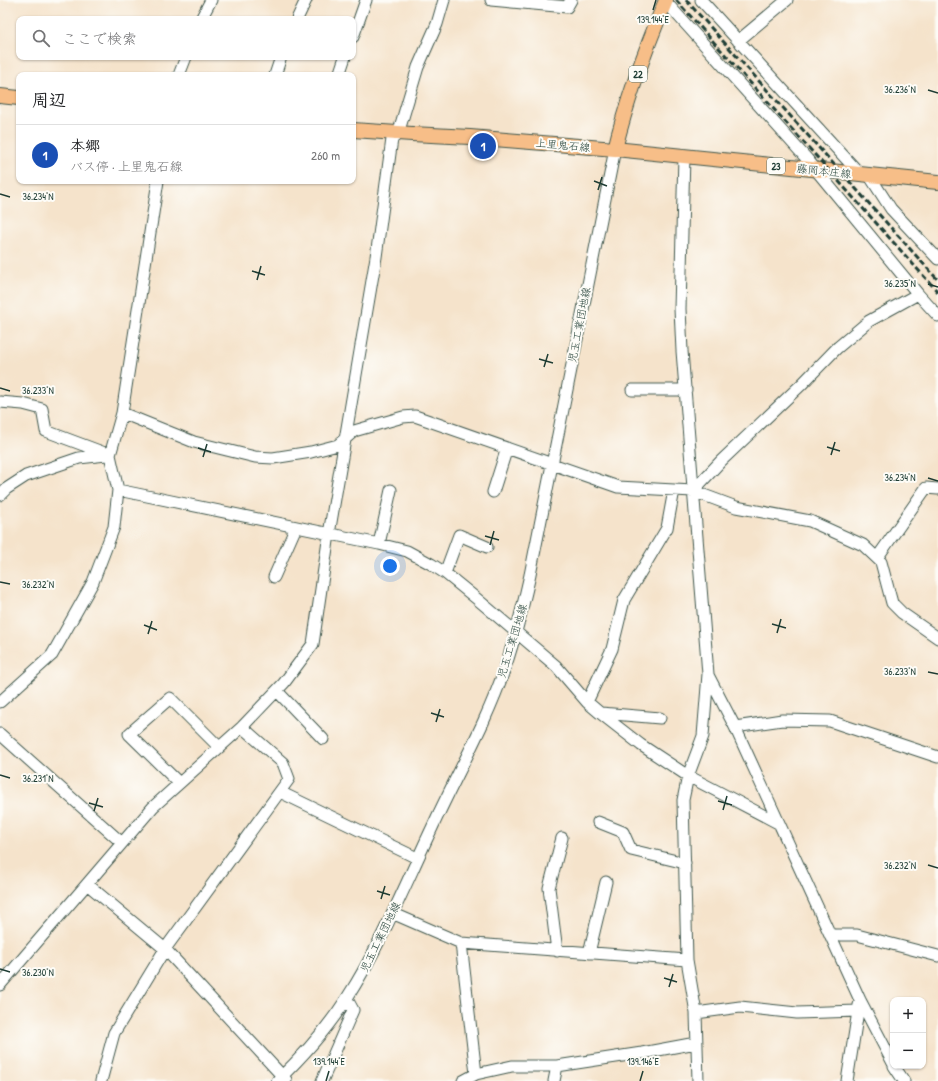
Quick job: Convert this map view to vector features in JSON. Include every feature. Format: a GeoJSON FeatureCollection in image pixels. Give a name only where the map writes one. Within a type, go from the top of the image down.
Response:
{"type":"FeatureCollection","features":[{"type":"Feature","properties":{"kind":"main road","name":"22"},"geometry":{"type":"LineString","coordinates":[[615,149],[619,130],[666,1]]}},
{"type":"Feature","properties":{"kind":"main road"},"geometry":{"type":"LineString","coordinates":[[0,96],[16,98]]}},
{"type":"Feature","properties":{"kind":"main road","name":"上里鬼石線"},"geometry":{"type":"LineString","coordinates":[[356,130],[398,134],[470,137],[615,149]]}},
{"type":"Feature","properties":{"kind":"main road","name":"藤岡本庄線"},"geometry":{"type":"LineString","coordinates":[[615,149],[938,182]]}},
{"type":"Feature","properties":{"kind":"street"},"geometry":{"type":"LineString","coordinates":[[203,16],[211,0]]}},
{"type":"Feature","properties":{"kind":"street"},"geometry":{"type":"LineString","coordinates":[[298,16],[306,0]]}},
{"type":"Feature","properties":{"kind":"street"},"geometry":{"type":"LineString","coordinates":[[356,28],[366,0]]}},
{"type":"Feature","properties":{"kind":"street"},"geometry":{"type":"LineString","coordinates":[[0,985],[153,806],[242,727],[284,683],[313,644],[329,534],[377,249],[392,139],[398,134],[418,67],[437,24],[444,0]]}},
{"type":"Feature","properties":{"kind":"street"},"geometry":{"type":"LineString","coordinates":[[490,0],[567,7],[571,0]]}},
{"type":"Feature","properties":{"kind":"street"},"geometry":{"type":"LineString","coordinates":[[701,0],[865,175],[891,209],[938,259]]}},
{"type":"Feature","properties":{"kind":"street"},"geometry":{"type":"LineString","coordinates":[[738,41],[788,0]]}},
{"type":"Feature","properties":{"kind":"street"},"geometry":{"type":"LineString","coordinates":[[666,1],[807,159],[918,294],[938,316]]}},
{"type":"Feature","properties":{"kind":"street"},"geometry":{"type":"LineString","coordinates":[[180,72],[185,60]]}},
{"type":"Feature","properties":{"kind":"street"},"geometry":{"type":"LineString","coordinates":[[276,72],[280,60]]}},
{"type":"Feature","properties":{"kind":"street"},"geometry":{"type":"LineString","coordinates":[[340,72],[345,60]]}},
{"type":"Feature","properties":{"kind":"street","name":"児玉工業団地線"},"geometry":{"type":"LineString","coordinates":[[282,1079],[313,1043],[347,999],[359,979],[392,913],[494,697],[505,669],[530,575],[551,463],[615,149]]}},
{"type":"Feature","properties":{"kind":"street"},"geometry":{"type":"LineString","coordinates":[[684,156],[680,309],[708,674],[703,736],[688,776],[683,800],[687,960],[696,1013],[698,1081]]}},
{"type":"Feature","properties":{"kind":"street"},"geometry":{"type":"LineString","coordinates":[[0,702],[52,655],[93,582],[114,527],[118,490],[110,455],[122,413],[158,184]]}},
{"type":"Feature","properties":{"kind":"street"},"geometry":{"type":"LineString","coordinates":[[693,491],[721,461],[802,384],[837,348],[869,321],[918,294]]}},
{"type":"Feature","properties":{"kind":"street"},"geometry":{"type":"LineString","coordinates":[[632,390],[686,390]]}},
{"type":"Feature","properties":{"kind":"street"},"geometry":{"type":"LineString","coordinates":[[0,402],[23,404],[42,409],[46,431],[110,455]]}},
{"type":"Feature","properties":{"kind":"street"},"geometry":{"type":"LineString","coordinates":[[122,413],[194,442],[255,457],[273,458],[311,452],[338,445],[354,431],[403,417],[415,416],[618,486],[693,491],[736,507],[810,521],[863,545],[881,562],[892,603],[902,613],[938,638]]}},
{"type":"Feature","properties":{"kind":"street"},"geometry":{"type":"LineString","coordinates":[[493,492],[508,448]]}},
{"type":"Feature","properties":{"kind":"street"},"geometry":{"type":"LineString","coordinates":[[0,495],[6,489],[26,476],[79,458],[110,455]]}},
{"type":"Feature","properties":{"kind":"street"},"geometry":{"type":"LineString","coordinates":[[877,558],[926,488],[938,489]]}},
{"type":"Feature","properties":{"kind":"street"},"geometry":{"type":"LineString","coordinates":[[118,490],[407,551],[445,574],[516,632],[556,666],[587,702],[641,745],[688,776],[778,823]]}},
{"type":"Feature","properties":{"kind":"street"},"geometry":{"type":"LineString","coordinates":[[379,544],[391,490]]}},
{"type":"Feature","properties":{"kind":"street"},"geometry":{"type":"LineString","coordinates":[[587,702],[612,648],[624,600],[667,528],[674,490]]}},
{"type":"Feature","properties":{"kind":"street"},"geometry":{"type":"LineString","coordinates":[[274,577],[296,527]]}},
{"type":"Feature","properties":{"kind":"street"},"geometry":{"type":"LineString","coordinates":[[445,574],[460,535],[487,547]]}},
{"type":"Feature","properties":{"kind":"street"},"geometry":{"type":"LineString","coordinates":[[708,674],[735,727],[830,935],[859,1006],[890,1058]]}},
{"type":"Feature","properties":{"kind":"street"},"geometry":{"type":"LineString","coordinates":[[277,691],[323,739]]}},
{"type":"Feature","properties":{"kind":"street"},"geometry":{"type":"LineString","coordinates":[[179,783],[129,734],[170,698],[219,747]]}},
{"type":"Feature","properties":{"kind":"street"},"geometry":{"type":"LineString","coordinates":[[600,713],[660,718]]}},
{"type":"Feature","properties":{"kind":"street"},"geometry":{"type":"LineString","coordinates":[[735,727],[782,720],[830,721],[938,757]]}},
{"type":"Feature","properties":{"kind":"street"},"geometry":{"type":"LineString","coordinates":[[101,1081],[114,1033],[165,949],[289,779],[283,763],[242,727]]}},
{"type":"Feature","properties":{"kind":"street"},"geometry":{"type":"LineString","coordinates":[[0,734],[122,842]]}},
{"type":"Feature","properties":{"kind":"street"},"geometry":{"type":"LineString","coordinates":[[280,792],[418,858]]}},
{"type":"Feature","properties":{"kind":"street"},"geometry":{"type":"LineString","coordinates":[[598,822],[623,832],[631,850],[685,863]]}},
{"type":"Feature","properties":{"kind":"street"},"geometry":{"type":"LineString","coordinates":[[557,950],[549,888],[562,838]]}},
{"type":"Feature","properties":{"kind":"street"},"geometry":{"type":"LineString","coordinates":[[589,953],[606,882]]}},
{"type":"Feature","properties":{"kind":"street"},"geometry":{"type":"LineString","coordinates":[[87,884],[165,949],[282,1079]]}},
{"type":"Feature","properties":{"kind":"street"},"geometry":{"type":"LineString","coordinates":[[392,913],[461,943],[687,960]]}},
{"type":"Feature","properties":{"kind":"street"},"geometry":{"type":"LineString","coordinates":[[830,935],[857,935],[938,956]]}},
{"type":"Feature","properties":{"kind":"street"},"geometry":{"type":"LineString","coordinates":[[461,943],[476,1074]]}},
{"type":"Feature","properties":{"kind":"street"},"geometry":{"type":"LineString","coordinates":[[322,1081],[353,1010],[347,999]]}},
{"type":"Feature","properties":{"kind":"street"},"geometry":{"type":"LineString","coordinates":[[696,1013],[740,1007],[797,1014],[859,1006]]}},
{"type":"Feature","properties":{"kind":"street"},"geometry":{"type":"LineString","coordinates":[[848,1081],[859,1006]]}},
{"type":"Feature","properties":{"kind":"street"},"geometry":{"type":"LineString","coordinates":[[463,1081],[476,1074],[512,1066],[556,1066],[696,1043]]}},
{"type":"Feature","properties":{"kind":"street"},"geometry":{"type":"LineString","coordinates":[[554,1081],[556,1066]]}},
{"type":"Feature","properties":{"kind":"street"},"geometry":{"type":"LineString","coordinates":[[896,1069],[904,1081]]}},
{"type":"Feature","properties":{"kind":"railway"},"geometry":{"type":"LineString","coordinates":[[676,0],[938,292]]}},
{"type":"Feature","properties":{"kind":"railway"},"geometry":{"type":"LineString","coordinates":[[686,0],[938,280]]}},
{"type":"Feature","properties":{"kind":"place","name":"本郷"},"geometry":{"type":"Point","coordinates":[483,146]}}]}
